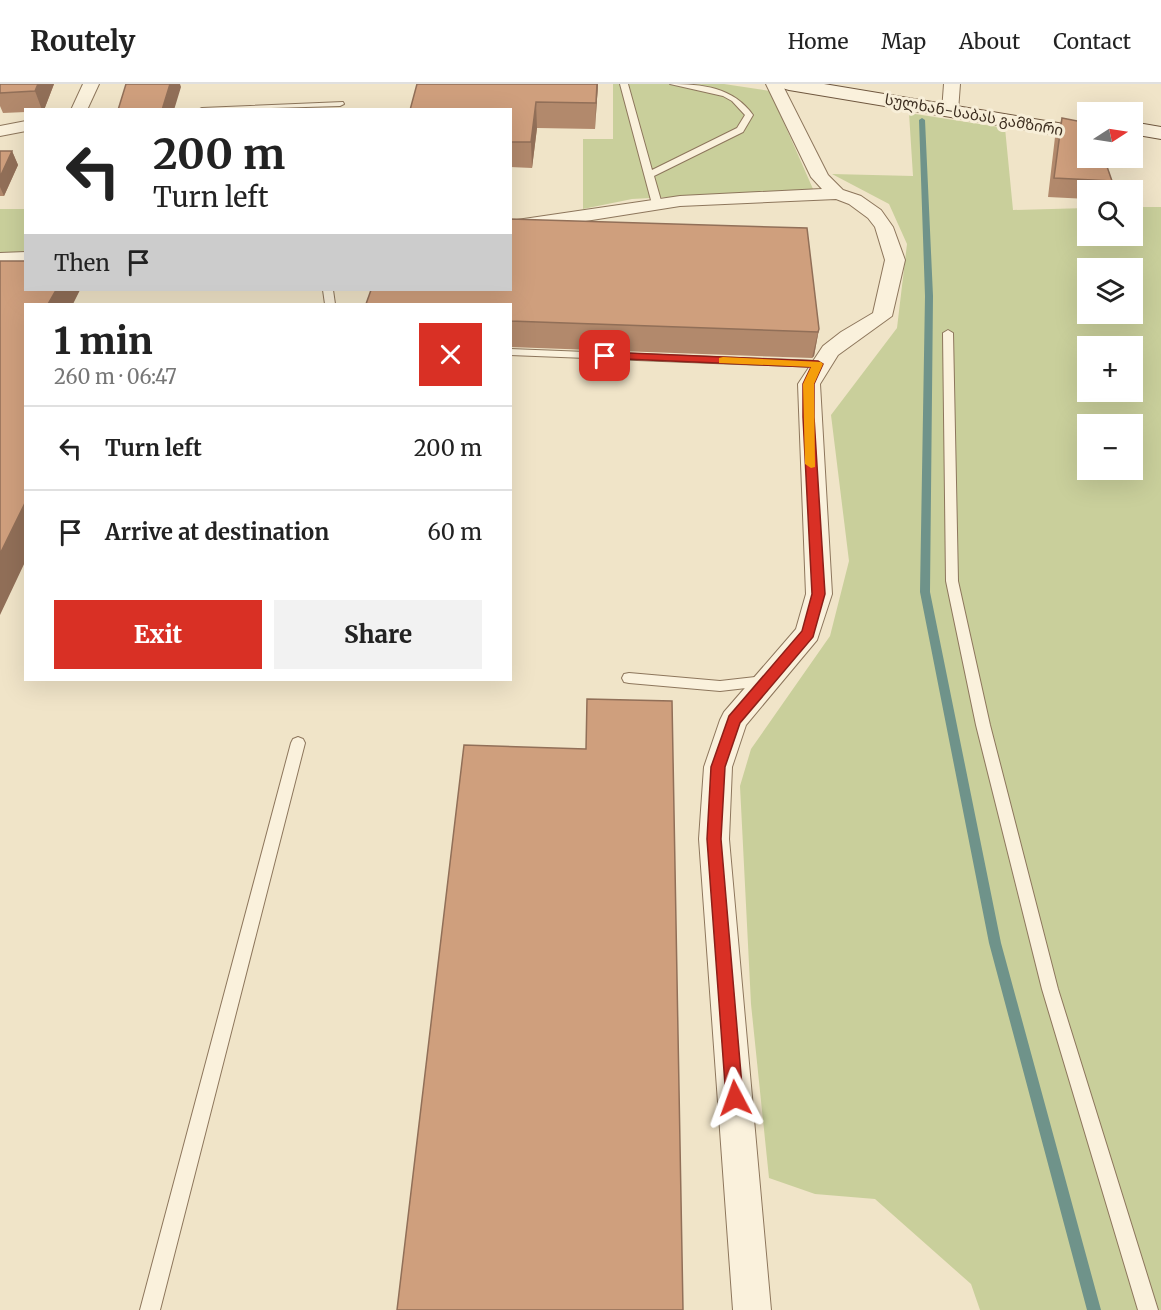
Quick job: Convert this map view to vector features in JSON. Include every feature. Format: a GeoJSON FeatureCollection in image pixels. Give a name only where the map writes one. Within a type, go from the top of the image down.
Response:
{"type":"FeatureCollection","features":[{"type":"Feature","properties":{"kind":"main road","name":"სულხან-საბას გამზირი"},"geometry":{"type":"LineString","coordinates":[[789,84],[951,97],[1077,118]]}},
{"type":"Feature","properties":{"kind":"main road","name":"სულხან-საბას გამზირი"},"geometry":{"type":"LineString","coordinates":[[870,84],[892,94]]}},
{"type":"Feature","properties":{"kind":"main road","name":"სულხან-საბას გამზირი"},"geometry":{"type":"LineString","coordinates":[[951,97],[1077,131]]}},
{"type":"Feature","properties":{"kind":"main road"},"geometry":{"type":"LineString","coordinates":[[1143,130],[1161,133]]}},
{"type":"Feature","properties":{"kind":"main road"},"geometry":{"type":"LineString","coordinates":[[1143,144],[1161,147]]}},
{"type":"Feature","properties":{"kind":"street"},"geometry":{"type":"LineString","coordinates":[[80,108],[91,84]]}},
{"type":"Feature","properties":{"kind":"street"},"geometry":{"type":"LineString","coordinates":[[774,84],[820,177],[837,194]]}},
{"type":"Feature","properties":{"kind":"street"},"geometry":{"type":"LineString","coordinates":[[0,131],[24,126]]}},
{"type":"Feature","properties":{"kind":"street"},"geometry":{"type":"LineString","coordinates":[[512,227],[657,204],[837,194],[855,200],[875,214],[884,227],[896,260],[882,316],[832,346],[818,364],[809,384],[808,417],[819,594],[808,633],[734,720],[718,767],[714,839],[752,1310]]}},
{"type":"Feature","properties":{"kind":"street"},"geometry":{"type":"LineString","coordinates":[[0,259],[24,258]]}},
{"type":"Feature","properties":{"kind":"lane"},"geometry":{"type":"LineString","coordinates":[[624,84],[657,204]]}},
{"type":"Feature","properties":{"kind":"lane"},"geometry":{"type":"LineString","coordinates":[[649,175],[740,130],[749,115],[742,104],[725,93],[674,84]]}},
{"type":"Feature","properties":{"kind":"lane"},"geometry":{"type":"LineString","coordinates":[[231,108],[340,104]]}},
{"type":"Feature","properties":{"kind":"lane"},"geometry":{"type":"LineString","coordinates":[[948,333],[952,581],[983,725],[1050,989],[1148,1310]]}},
{"type":"Feature","properties":{"kind":"lane"},"geometry":{"type":"LineString","coordinates":[[512,352],[818,364]]}},
{"type":"Feature","properties":{"kind":"lane"},"geometry":{"type":"LineString","coordinates":[[629,678],[720,686],[767,681]]}},
{"type":"Feature","properties":{"kind":"lane"},"geometry":{"type":"LineString","coordinates":[[150,1310],[298,743]]}},
{"type":"Feature","properties":{"kind":"green space"},"geometry":{"type":"Polygon","coordinates":[[[613,84],[724,84],[770,91],[813,189],[632,199],[583,209],[583,139],[613,139],[613,84]]]}},
{"type":"Feature","properties":{"kind":"green space"},"geometry":{"type":"Polygon","coordinates":[[[909,113],[1005,128],[1013,210],[1077,208],[1077,246],[1143,246],[1143,207],[1161,207],[1161,1310],[980,1310],[971,1284],[875,1199],[815,1194],[769,1178],[751,1004],[740,786],[751,749],[830,636],[849,561],[831,415],[897,328],[907,244],[889,204],[832,174],[913,176],[909,113]]]}},
{"type":"Feature","properties":{"kind":"green space"},"geometry":{"type":"Polygon","coordinates":[[[0,209],[24,209],[24,252],[0,254],[0,209]]]}},
{"type":"Feature","properties":{"kind":"building"},"geometry":{"type":"Polygon","coordinates":[[[0,84],[38,84],[35,91],[0,93],[0,84]]]}},
{"type":"Feature","properties":{"kind":"building"},"geometry":{"type":"Polygon","coordinates":[[[126,84],[170,84],[163,108],[119,108],[126,84]]]}},
{"type":"Feature","properties":{"kind":"building"},"geometry":{"type":"Polygon","coordinates":[[[417,84],[597,84],[596,103],[536,102],[531,142],[512,142],[512,108],[411,108],[417,84]]]}},
{"type":"Feature","properties":{"kind":"building"},"geometry":{"type":"Polygon","coordinates":[[[1062,118],[1077,121],[1077,168],[1107,168],[1112,180],[1054,178],[1062,118]]]}},
{"type":"Feature","properties":{"kind":"building"},"geometry":{"type":"Polygon","coordinates":[[[0,151],[12,151],[0,177],[0,151]]]}},
{"type":"Feature","properties":{"kind":"building"},"geometry":{"type":"Polygon","coordinates":[[[512,219],[807,228],[819,329],[818,332],[512,321],[512,303],[366,303],[371,291],[512,291],[512,219]]]}},
{"type":"Feature","properties":{"kind":"building"},"geometry":{"type":"Polygon","coordinates":[[[0,261],[24,261],[24,291],[55,291],[49,303],[24,303],[24,505],[0,554],[0,261]]]}},
{"type":"Feature","properties":{"kind":"building"},"geometry":{"type":"Polygon","coordinates":[[[587,699],[672,701],[683,1310],[397,1310],[464,745],[586,749],[587,699]]]}},
{"type":"Feature","properties":{"kind":"waterway"},"geometry":{"type":"LineString","coordinates":[[922,120],[929,296],[925,592],[995,943],[1094,1310]]}},
{"type":"Feature","properties":{"kind":"slow traffic"},"geometry":{"type":"LineString","coordinates":[[723,360],[818,364],[809,384],[808,417],[811,464]]}},
{"type":"Feature","properties":{"kind":"route"},"geometry":{"type":"LineString","coordinates":[[605,356],[818,364],[809,384],[808,417],[819,594],[808,633],[734,720],[718,767],[714,839],[735,1098]]}}]}
